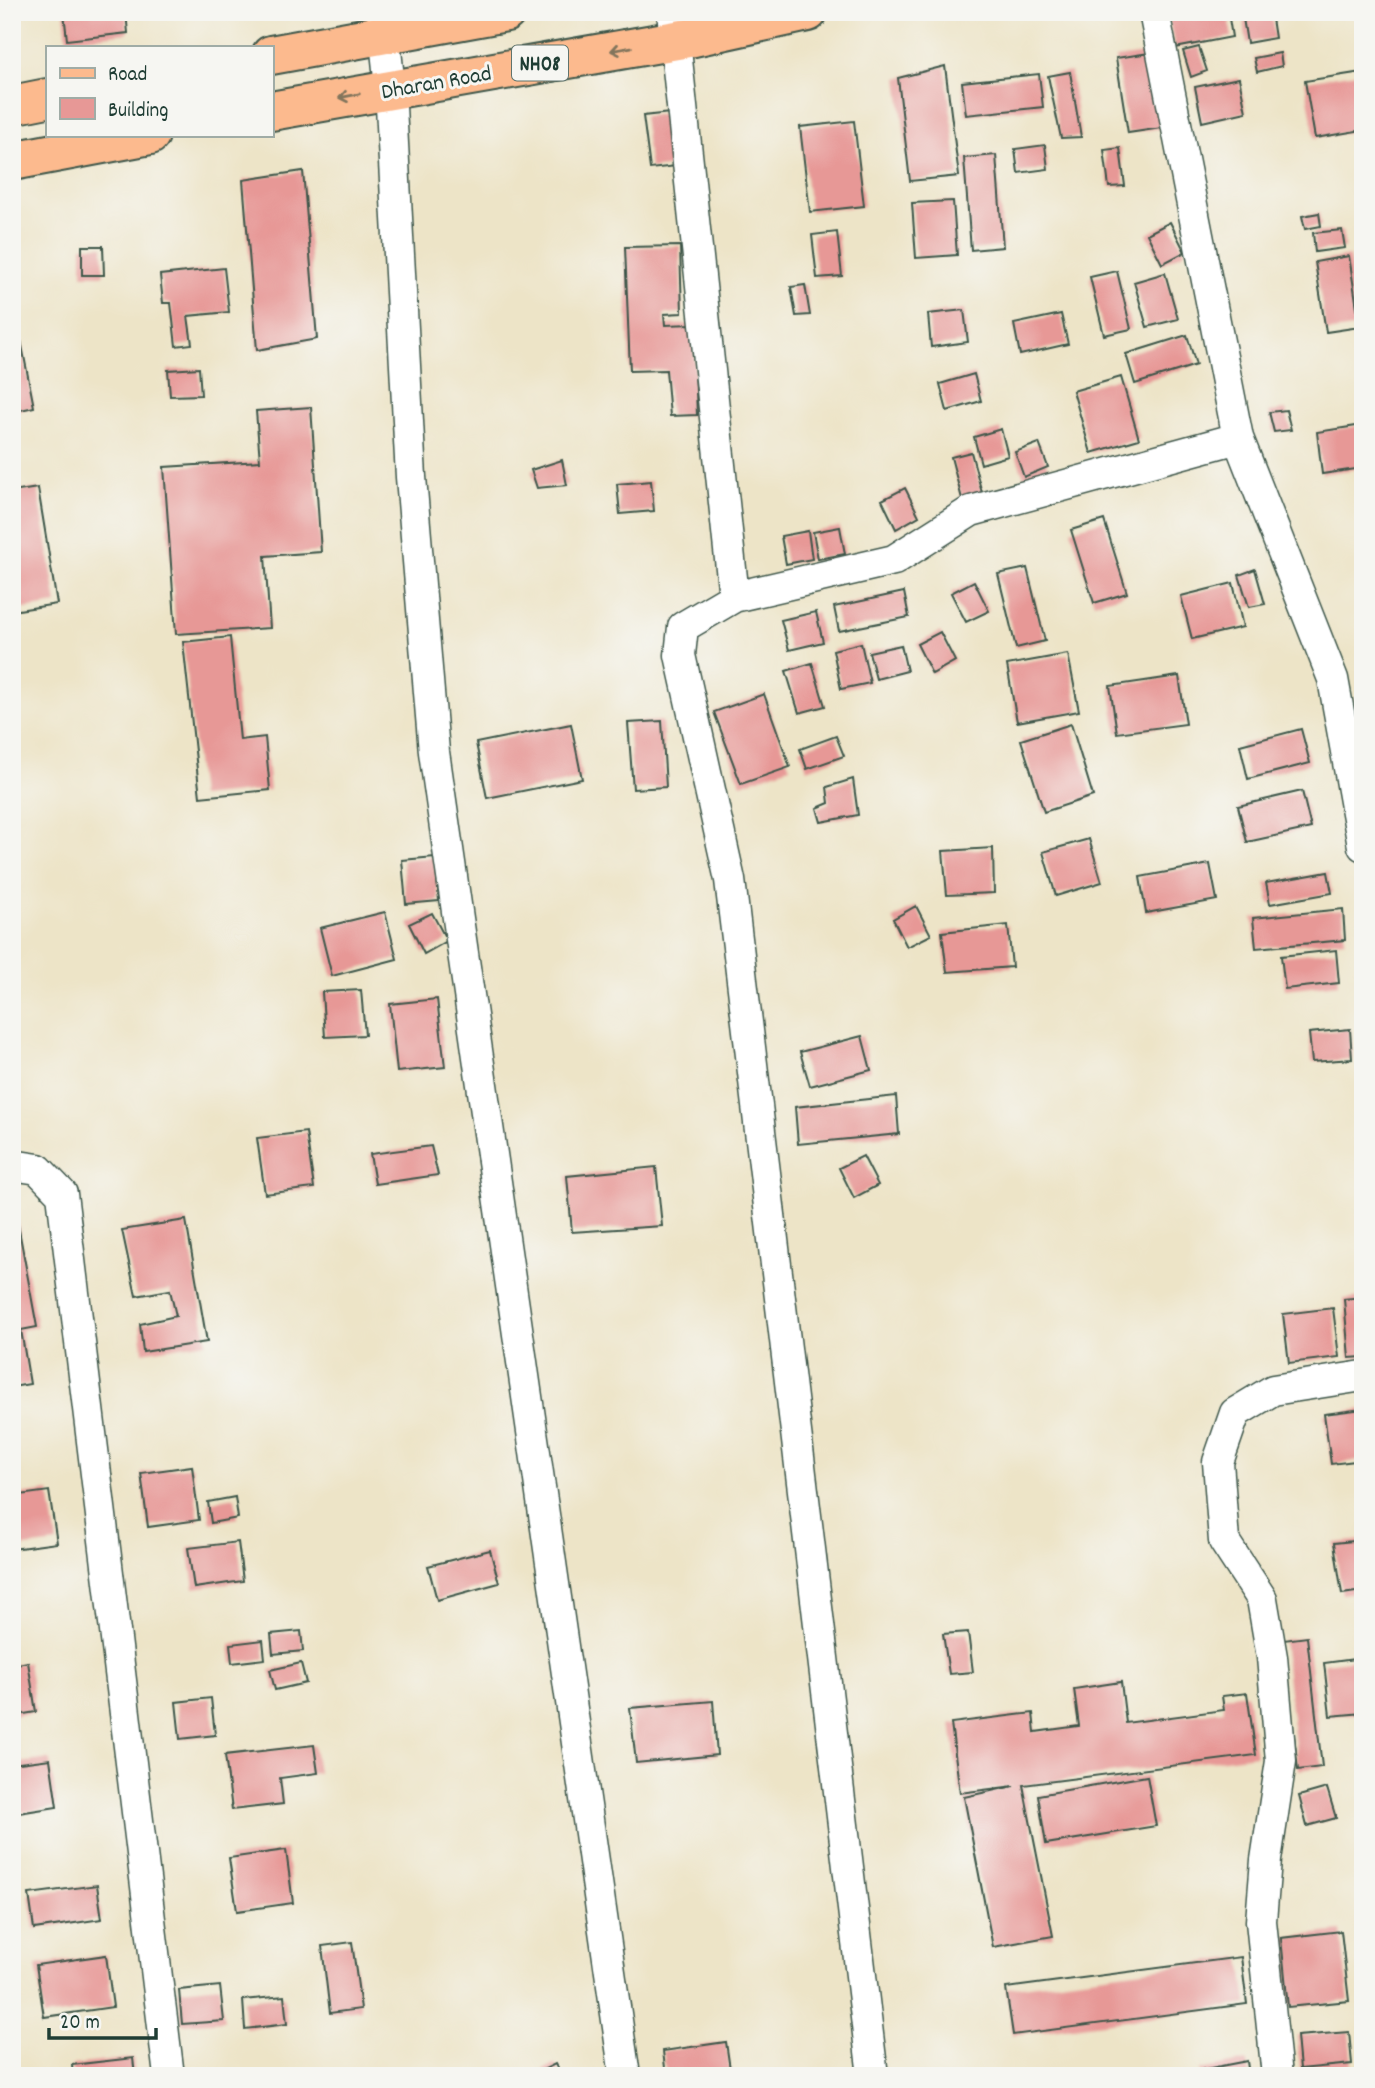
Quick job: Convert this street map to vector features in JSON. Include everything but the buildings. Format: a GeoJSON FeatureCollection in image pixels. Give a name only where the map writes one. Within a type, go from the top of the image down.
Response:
{"type":"FeatureCollection","features":[{"type":"Feature","properties":{"kind":"main road","name":"NH08"},"geometry":{"type":"LineString","coordinates":[[273,54],[383,23],[506,12]]}},
{"type":"Feature","properties":{"kind":"main road","name":"Dharan Road"},"geometry":{"type":"LineString","coordinates":[[273,111],[674,26],[808,12]]}},
{"type":"Feature","properties":{"kind":"main road"},"geometry":{"type":"LineString","coordinates":[[12,105],[46,98]]}},
{"type":"Feature","properties":{"kind":"main road"},"geometry":{"type":"LineString","coordinates":[[12,161],[145,136]]}},
{"type":"Feature","properties":{"kind":"street"},"geometry":{"type":"LineString","coordinates":[[1154,12],[1238,438],[1334,679],[1363,846]]}},
{"type":"Feature","properties":{"kind":"street"},"geometry":{"type":"LineString","coordinates":[[383,23],[390,88],[411,477],[434,752],[625,2076]]}},
{"type":"Feature","properties":{"kind":"street"},"geometry":{"type":"LineString","coordinates":[[674,26],[734,597]]}},
{"type":"Feature","properties":{"kind":"street"},"geometry":{"type":"LineString","coordinates":[[873,2076],[730,880],[680,655],[683,627],[734,597],[894,560],[971,510],[1238,438]]}},
{"type":"Feature","properties":{"kind":"street"},"geometry":{"type":"LineString","coordinates":[[12,1165],[38,1169],[62,1194],[169,2076]]}},
{"type":"Feature","properties":{"kind":"street"},"geometry":{"type":"LineString","coordinates":[[1277,2076],[1261,1922],[1266,1860],[1281,1761],[1272,1657],[1262,1599],[1224,1541],[1217,1462],[1235,1413],[1273,1390],[1363,1376]]}}]}
